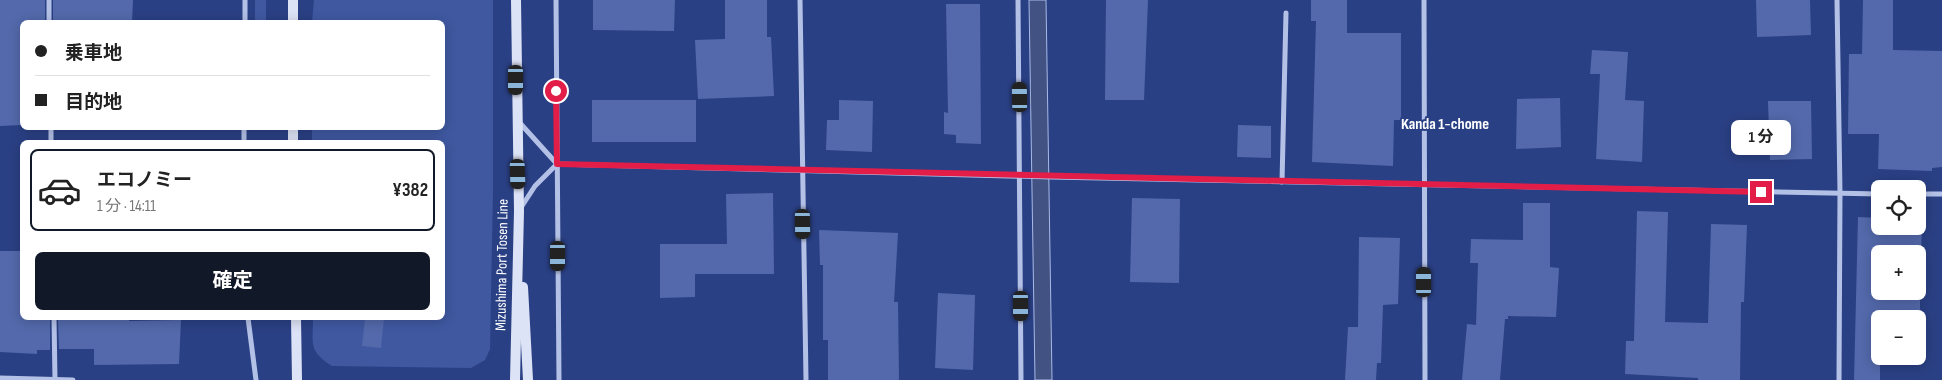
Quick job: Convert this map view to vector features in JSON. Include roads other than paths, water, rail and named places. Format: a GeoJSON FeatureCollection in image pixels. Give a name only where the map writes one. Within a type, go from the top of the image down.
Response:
{"type":"FeatureCollection","features":[{"type":"Feature","properties":{"kind":"main road"},"geometry":{"type":"LineString","coordinates":[[293,0],[293,20]]}},
{"type":"Feature","properties":{"kind":"main road","name":"Mizushima Port Tosen Line"},"geometry":{"type":"LineString","coordinates":[[515,380],[519,211],[516,0]]}},
{"type":"Feature","properties":{"kind":"main road"},"geometry":{"type":"LineString","coordinates":[[519,211],[528,380]]}},
{"type":"Feature","properties":{"kind":"main road"},"geometry":{"type":"LineString","coordinates":[[296,320],[297,380]]}},
{"type":"Feature","properties":{"kind":"street"},"geometry":{"type":"LineString","coordinates":[[49,0],[49,20]]}},
{"type":"Feature","properties":{"kind":"street"},"geometry":{"type":"LineString","coordinates":[[245,0],[245,20]]}},
{"type":"Feature","properties":{"kind":"street"},"geometry":{"type":"LineString","coordinates":[[556,0],[559,380]]}},
{"type":"Feature","properties":{"kind":"street"},"geometry":{"type":"LineString","coordinates":[[800,0],[806,380]]}},
{"type":"Feature","properties":{"kind":"street"},"geometry":{"type":"LineString","coordinates":[[1018,0],[1022,380]]}},
{"type":"Feature","properties":{"kind":"street"},"geometry":{"type":"LineString","coordinates":[[1424,0],[1425,380]]}},
{"type":"Feature","properties":{"kind":"street"},"geometry":{"type":"LineString","coordinates":[[1837,0],[1840,193],[1839,380]]}},
{"type":"Feature","properties":{"kind":"street"},"geometry":{"type":"LineString","coordinates":[[1282,182],[1286,13]]}},
{"type":"Feature","properties":{"kind":"street"},"geometry":{"type":"LineString","coordinates":[[517,119],[557,164]]}},
{"type":"Feature","properties":{"kind":"street"},"geometry":{"type":"LineString","coordinates":[[519,211],[535,186],[557,164],[1051,177],[1871,194]]}},
{"type":"Feature","properties":{"kind":"street"},"geometry":{"type":"LineString","coordinates":[[1926,194],[1942,194]]}},
{"type":"Feature","properties":{"kind":"street"},"geometry":{"type":"LineString","coordinates":[[54,320],[54,380]]}},
{"type":"Feature","properties":{"kind":"street"},"geometry":{"type":"LineString","coordinates":[[248,320],[256,380]]}},
{"type":"Feature","properties":{"kind":"street"},"geometry":{"type":"LineString","coordinates":[[0,378],[73,380]]}},
{"type":"Feature","properties":{"kind":"district","name":"Kanda 1-chome"},"geometry":{"type":"Point","coordinates":[1445,124]}}]}
